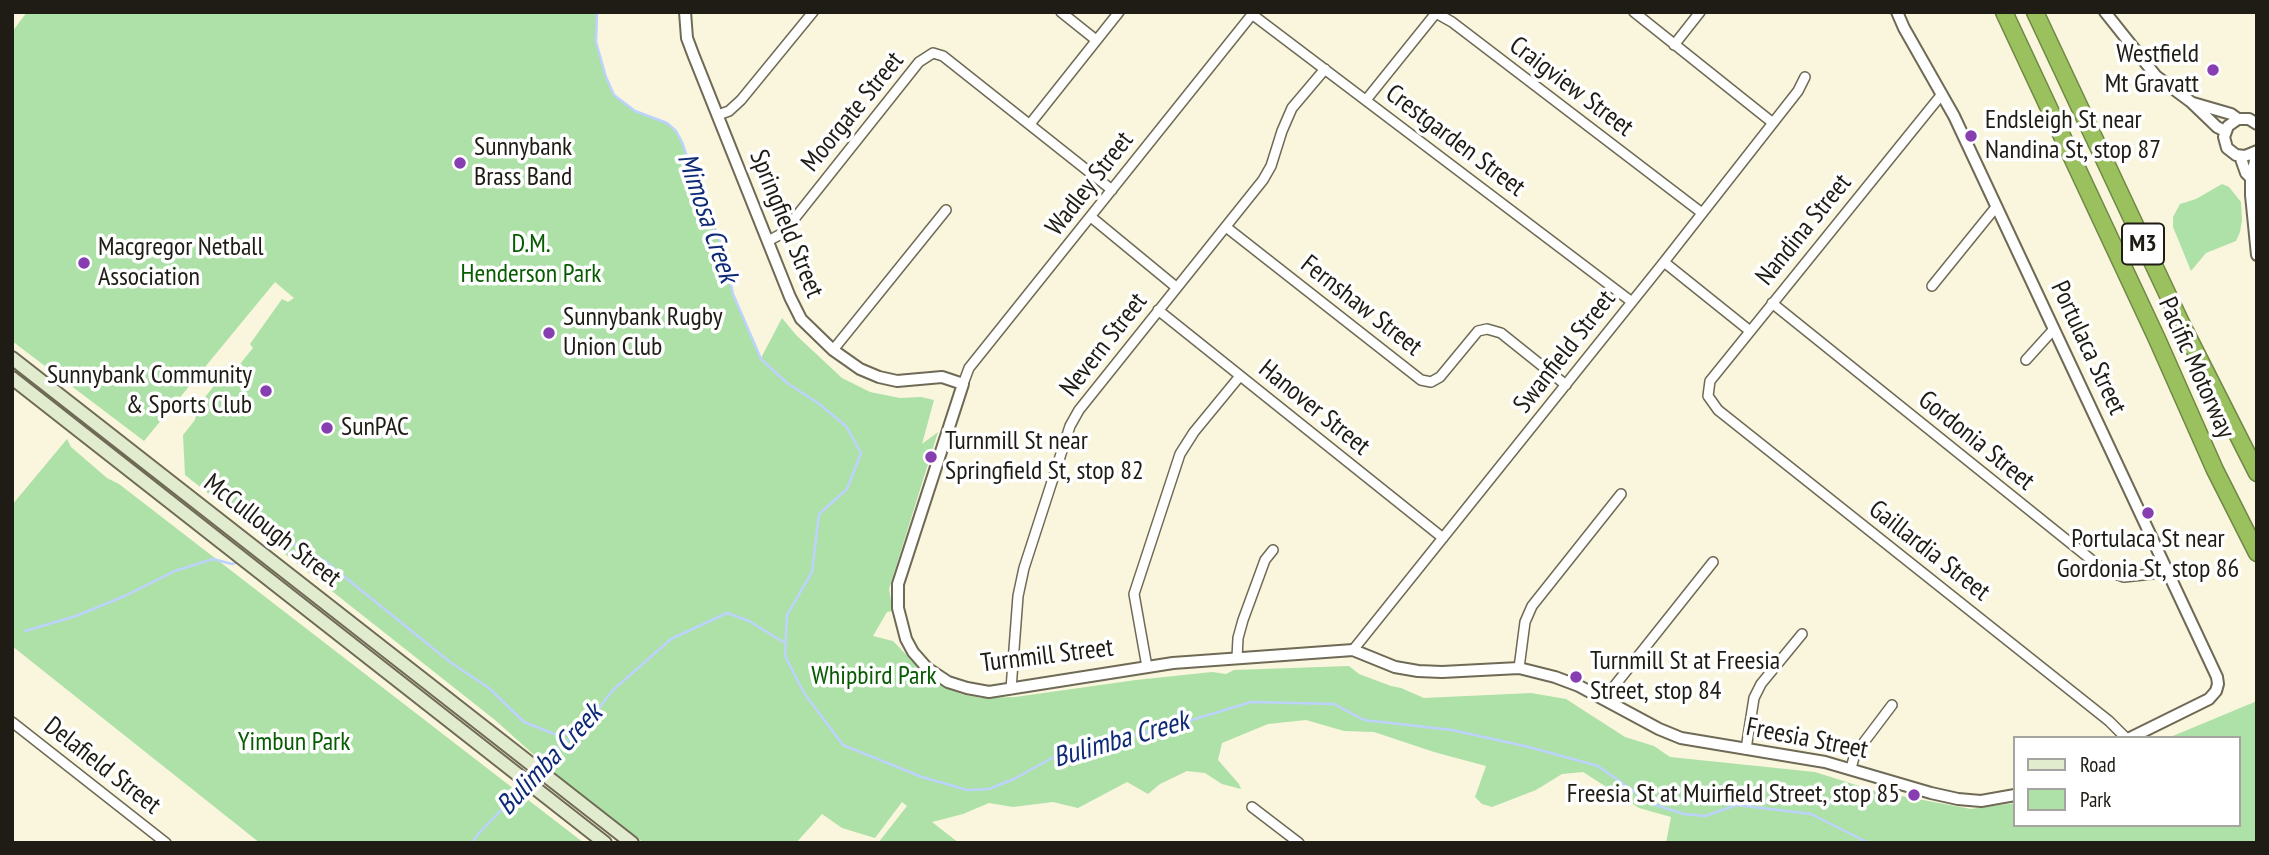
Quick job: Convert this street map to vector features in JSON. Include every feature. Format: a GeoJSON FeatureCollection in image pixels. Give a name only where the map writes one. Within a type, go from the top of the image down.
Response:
{"type":"FeatureCollection","features":[{"type":"Feature","properties":{"kind":"highway","name":"Pacific Motorway"},"geometry":{"type":"LineString","coordinates":[[2004,12],[2215,470],[2257,553]]}},
{"type":"Feature","properties":{"kind":"highway","name":"Pacific Motorway"},"geometry":{"type":"LineString","coordinates":[[2035,12],[2181,323],[2257,473]]}},
{"type":"Feature","properties":{"kind":"main road","name":"McCullough Street"},"geometry":{"type":"LineString","coordinates":[[12,358],[632,843]]}},
{"type":"Feature","properties":{"kind":"main road","name":"McCullough Street"},"geometry":{"type":"LineString","coordinates":[[12,378],[605,843]]}},
{"type":"Feature","properties":{"kind":"street","name":"Springfield Street"},"geometry":{"type":"LineString","coordinates":[[685,12],[687,38],[801,319],[833,350],[860,369],[879,377],[897,381],[942,377],[963,384]]}},
{"type":"Feature","properties":{"kind":"street"},"geometry":{"type":"LineString","coordinates":[[718,115],[729,111],[741,100],[813,12]]}},
{"type":"Feature","properties":{"kind":"street"},"geometry":{"type":"LineString","coordinates":[[1061,12],[1096,40]]}},
{"type":"Feature","properties":{"kind":"street"},"geometry":{"type":"LineString","coordinates":[[1030,124],[1119,12]]}},
{"type":"Feature","properties":{"kind":"street"},"geometry":{"type":"LineString","coordinates":[[1634,12],[1773,123]]}},
{"type":"Feature","properties":{"kind":"street"},"geometry":{"type":"LineString","coordinates":[[1674,45],[1700,12]]}},
{"type":"Feature","properties":{"kind":"street","name":"Portulaca Street"},"geometry":{"type":"LineString","coordinates":[[1897,12],[1903,28],[1954,116],[2217,677],[2216,691],[2208,698],[2132,736]]}},
{"type":"Feature","properties":{"kind":"street"},"geometry":{"type":"LineString","coordinates":[[2105,12],[2156,76],[2225,131]]}},
{"type":"Feature","properties":{"kind":"street","name":"Crestgarden Street"},"geometry":{"type":"LineString","coordinates":[[1253,13],[1632,302]]}},
{"type":"Feature","properties":{"kind":"street","name":"Wadley Street"},"geometry":{"type":"LineString","coordinates":[[963,384],[969,368],[1253,13]]}},
{"type":"Feature","properties":{"kind":"street","name":"Craigview Street"},"geometry":{"type":"LineString","coordinates":[[1366,100],[1436,13],[1452,22],[1702,213]]}},
{"type":"Feature","properties":{"kind":"street","name":"Moorgate Street"},"geometry":{"type":"LineString","coordinates":[[768,241],[783,233],[926,56],[933,53],[943,56],[1112,190]]}},
{"type":"Feature","properties":{"kind":"street","name":"Nevern Street"},"geometry":{"type":"LineString","coordinates":[[1011,689],[1018,596],[1024,568],[1070,426],[1079,410],[1263,180],[1271,166],[1292,108],[1325,69]]}},
{"type":"Feature","properties":{"kind":"street","name":"Swanfield Street"},"geometry":{"type":"LineString","coordinates":[[1353,650],[1632,302],[1798,91],[1805,77]]}},
{"type":"Feature","properties":{"kind":"street","name":"Nandina Street"},"geometry":{"type":"LineString","coordinates":[[1708,396],[1710,381],[1942,94]]}},
{"type":"Feature","properties":{"kind":"street"},"geometry":{"type":"LineString","coordinates":[[2191,102],[2231,114],[2238,119]]}},
{"type":"Feature","properties":{"kind":"street"},"geometry":{"type":"LineString","coordinates":[[2250,178],[2240,156],[2227,148],[2224,137],[2228,126],[2238,119],[2249,119],[2257,124]]}},
{"type":"Feature","properties":{"kind":"street"},"geometry":{"type":"LineString","coordinates":[[2240,156],[2255,152],[2250,178],[2257,255]]}},
{"type":"Feature","properties":{"kind":"street"},"geometry":{"type":"LineString","coordinates":[[1932,286],[1996,207]]}},
{"type":"Feature","properties":{"kind":"street"},"geometry":{"type":"LineString","coordinates":[[833,350],[946,211]]}},
{"type":"Feature","properties":{"kind":"street"},"geometry":{"type":"LineString","coordinates":[[1091,217],[1176,287]]}},
{"type":"Feature","properties":{"kind":"street","name":"Fernshaw Street"},"geometry":{"type":"LineString","coordinates":[[1226,227],[1421,380],[1431,382],[1440,377],[1478,331],[1487,329],[1501,332],[1566,385]]}},
{"type":"Feature","properties":{"kind":"street"},"geometry":{"type":"LineString","coordinates":[[1664,261],[1750,331]]}},
{"type":"Feature","properties":{"kind":"street","name":"Gordonia Street"},"geometry":{"type":"LineString","coordinates":[[1772,303],[2104,570],[2124,578],[2152,574],[2165,567]]}},
{"type":"Feature","properties":{"kind":"street","name":"Hanover Street"},"geometry":{"type":"LineString","coordinates":[[1158,310],[1443,538]]}},
{"type":"Feature","properties":{"kind":"street"},"geometry":{"type":"LineString","coordinates":[[2026,360],[2054,329]]}},
{"type":"Feature","properties":{"kind":"street"},"geometry":{"type":"LineString","coordinates":[[1147,667],[1134,594],[1180,454],[1194,432],[1240,376]]}},
{"type":"Feature","properties":{"kind":"street","name":"Turnmill Street"},"geometry":{"type":"LineString","coordinates":[[963,384],[898,584],[898,608],[906,639],[927,668],[948,682],[989,691],[1147,667],[1353,650]]}},
{"type":"Feature","properties":{"kind":"street","name":"Gaillardia Street"},"geometry":{"type":"LineString","coordinates":[[1708,396],[1718,410],[2126,736]]}},
{"type":"Feature","properties":{"kind":"street"},"geometry":{"type":"LineString","coordinates":[[1519,668],[1525,622],[1532,606],[1621,494]]}},
{"type":"Feature","properties":{"kind":"street"},"geometry":{"type":"LineString","coordinates":[[1237,658],[1238,638],[1243,620],[1265,560],[1273,550]]}},
{"type":"Feature","properties":{"kind":"street"},"geometry":{"type":"LineString","coordinates":[[1604,699],[1713,562]]}},
{"type":"Feature","properties":{"kind":"street"},"geometry":{"type":"LineString","coordinates":[[1746,750],[1754,698],[1761,684],[1802,635]]}},
{"type":"Feature","properties":{"kind":"street","name":"Freesia Street"},"geometry":{"type":"LineString","coordinates":[[1353,650],[1395,667],[1418,671],[1519,668],[1579,686],[1681,738],[1792,755],[1851,768],[1958,799],[1981,801],[2014,794]]}},
{"type":"Feature","properties":{"kind":"street"},"geometry":{"type":"LineString","coordinates":[[1851,768],[1855,754],[1892,705]]}},
{"type":"Feature","properties":{"kind":"street","name":"Delafield Street"},"geometry":{"type":"LineString","coordinates":[[12,722],[166,843]]}},
{"type":"Feature","properties":{"kind":"street"},"geometry":{"type":"LineString","coordinates":[[1252,807],[1299,843]]}},
{"type":"Feature","properties":{"kind":"green space"},"geometry":{"type":"Polygon","coordinates":[[[27,12],[597,12],[596,42],[614,95],[635,111],[667,123],[676,131],[682,142],[722,246],[733,294],[761,358],[782,318],[796,335],[842,378],[870,392],[900,398],[921,397],[934,400],[922,444],[938,432],[889,589],[893,611],[887,612],[873,636],[893,641],[927,676],[961,694],[981,698],[1015,697],[1212,672],[1226,674],[1234,670],[1349,666],[1359,674],[1424,698],[1531,693],[1566,699],[1625,737],[1654,746],[1670,757],[1815,772],[1875,791],[1971,809],[2014,803],[2014,827],[2241,827],[2241,736],[2173,736],[2257,701],[2257,843],[1666,843],[1671,817],[1639,808],[1583,772],[1562,774],[1536,790],[1492,807],[1482,804],[1475,797],[1486,766],[1374,732],[1344,731],[1306,720],[1268,724],[1222,743],[1218,760],[1241,789],[1222,784],[1205,773],[1187,771],[1160,784],[1148,794],[1127,782],[1078,808],[1053,802],[1013,807],[989,803],[963,814],[932,822],[959,843],[878,843],[907,806],[902,802],[875,838],[842,828],[822,814],[796,843],[644,843],[552,771],[495,720],[185,475],[183,435],[195,420],[197,407],[226,371],[231,375],[253,348],[250,344],[282,299],[288,302],[294,298],[275,282],[144,441],[12,341],[12,32],[27,12]]]}},
{"type":"Feature","properties":{"kind":"green space"},"geometry":{"type":"Polygon","coordinates":[[[2222,184],[2229,187],[2241,202],[2240,232],[2236,241],[2206,253],[2191,271],[2173,227],[2173,217],[2180,204],[2196,199],[2222,184]]]}},
{"type":"Feature","properties":{"kind":"green space","name":"Yimbun Park"},"geometry":{"type":"Polygon","coordinates":[[[67,439],[71,447],[107,478],[119,484],[584,843],[260,843],[12,646],[12,505],[67,439]]]}},
{"type":"Feature","properties":{"kind":"waterway","name":"Bulimba Creek"},"geometry":{"type":"LineString","coordinates":[[597,12],[596,42],[614,95],[635,111],[667,123],[676,131],[682,142],[722,246],[733,294],[761,359],[787,383],[846,426],[861,453],[847,489],[819,514],[812,572],[787,615],[785,656],[804,693],[843,745],[922,777],[967,790],[989,789],[1014,779],[1070,748],[1159,730],[1251,702],[1334,704],[1364,720],[1452,730],[1598,766],[1652,804],[1684,814],[1705,816],[1737,805],[1811,814],[1869,843]]}},
{"type":"Feature","properties":{"kind":"waterway"},"geometry":{"type":"LineString","coordinates":[[261,548],[277,539],[296,545],[325,561],[450,662],[489,688],[524,722],[557,735],[573,734]]}},
{"type":"Feature","properties":{"kind":"waterway"},"geometry":{"type":"LineString","coordinates":[[25,631],[76,616],[175,571],[213,559],[232,564],[237,562]]}},
{"type":"Feature","properties":{"kind":"waterway","name":"Bulimba Creek"},"geometry":{"type":"LineString","coordinates":[[540,768],[595,713],[613,690],[671,639],[727,613],[749,621],[785,643]]}},
{"type":"Feature","properties":{"kind":"waterway","name":"Bulimba Creek"},"geometry":{"type":"LineString","coordinates":[[472,843],[524,786]]}},
{"type":"Feature","properties":{"kind":"place","name":"Westfield Mt Gravatt"},"geometry":{"type":"Point","coordinates":[2213,70]}},
{"type":"Feature","properties":{"kind":"place","name":"Endsleigh St near Nandina St, stop 87"},"geometry":{"type":"Point","coordinates":[1971,136]}},
{"type":"Feature","properties":{"kind":"place","name":"Sunnybank Brass Band"},"geometry":{"type":"Point","coordinates":[460,163]}},
{"type":"Feature","properties":{"kind":"place","name":"Macgregor Netball Association"},"geometry":{"type":"Point","coordinates":[84,263]}},
{"type":"Feature","properties":{"kind":"place","name":"Sunnybank Rugby Union Club"},"geometry":{"type":"Point","coordinates":[549,333]}},
{"type":"Feature","properties":{"kind":"place","name":"Sunnybank Community & Sports Club"},"geometry":{"type":"Point","coordinates":[266,391]}},
{"type":"Feature","properties":{"kind":"place","name":"SunPAC"},"geometry":{"type":"Point","coordinates":[327,428]}},
{"type":"Feature","properties":{"kind":"place","name":"Turnmill St near Springfield St, stop 82"},"geometry":{"type":"Point","coordinates":[931,457]}},
{"type":"Feature","properties":{"kind":"place","name":"Portulaca St near Gordonia St, stop 86"},"geometry":{"type":"Point","coordinates":[2148,513]}},
{"type":"Feature","properties":{"kind":"place","name":"Turnmill St at Freesia Street, stop 84"},"geometry":{"type":"Point","coordinates":[1576,677]}},
{"type":"Feature","properties":{"kind":"place","name":"Freesia St at Muirfield Street, stop 85"},"geometry":{"type":"Point","coordinates":[1914,795]}},
{"type":"Feature","properties":{"kind":"water label","name":"Mimosa Creek"},"geometry":{"type":"Point","coordinates":[707,218]}},
{"type":"Feature","properties":{"kind":"park label","name":"D.M. Henderson Park"},"geometry":{"type":"Point","coordinates":[531,260]}},
{"type":"Feature","properties":{"kind":"park label","name":"Whipbird Park"},"geometry":{"type":"Point","coordinates":[874,677]}}]}
